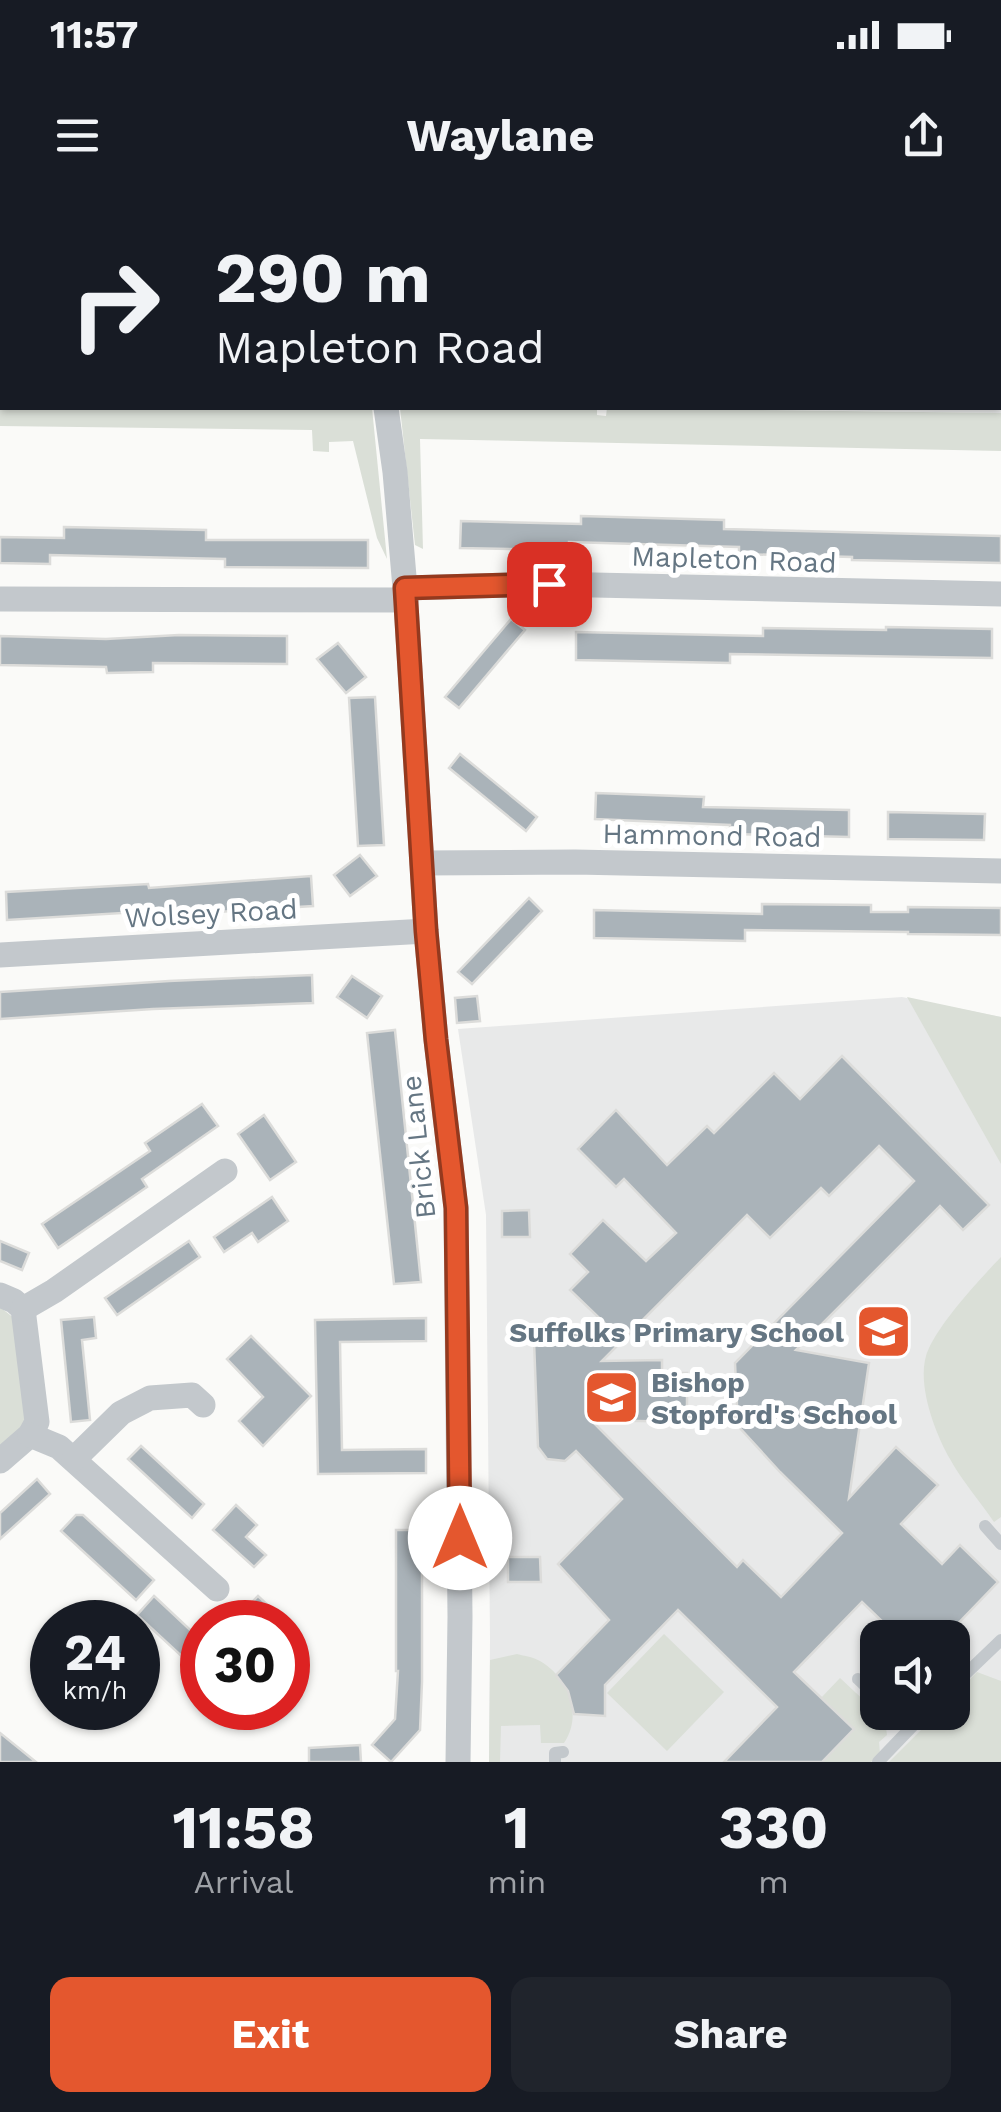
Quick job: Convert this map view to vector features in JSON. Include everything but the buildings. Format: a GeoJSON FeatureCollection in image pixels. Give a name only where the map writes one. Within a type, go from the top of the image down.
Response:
{"type":"FeatureCollection","features":[{"type":"Feature","properties":{"kind":"street","name":"Brick Lane"},"geometry":{"type":"LineString","coordinates":[[386,410],[396,472],[406,594],[426,931],[456,1208],[460,1597],[456,1759]]}},
{"type":"Feature","properties":{"kind":"street","name":"Mapleton Road"},"geometry":{"type":"LineString","coordinates":[[0,598],[406,594],[549,584],[1001,594]]}},
{"type":"Feature","properties":{"kind":"street","name":"Hammond Road"},"geometry":{"type":"LineString","coordinates":[[422,863],[576,862],[1001,871]]}},
{"type":"Feature","properties":{"kind":"street","name":"Wolsey Road"},"geometry":{"type":"LineString","coordinates":[[0,955],[426,931]]}},
{"type":"Feature","properties":{"kind":"street"},"geometry":{"type":"LineString","coordinates":[[23,1309],[225,1171]]}},
{"type":"Feature","properties":{"kind":"street"},"geometry":{"type":"LineString","coordinates":[[0,1296],[23,1309],[38,1422],[30,1435],[0,1460]]}},
{"type":"Feature","properties":{"kind":"street"},"geometry":{"type":"LineString","coordinates":[[74,1458],[122,1413],[150,1398],[192,1395],[203,1405]]}},
{"type":"Feature","properties":{"kind":"street"},"geometry":{"type":"LineString","coordinates":[[30,1435],[59,1446],[74,1458],[217,1589]]}},
{"type":"Feature","properties":{"kind":"lane"},"geometry":{"type":"LineString","coordinates":[[985,1526],[1001,1544]]}},
{"type":"Feature","properties":{"kind":"lane"},"geometry":{"type":"LineString","coordinates":[[970,1670],[1001,1640]]}},
{"type":"Feature","properties":{"kind":"lane"},"geometry":{"type":"LineString","coordinates":[[878,1762],[908,1730]]}},
{"type":"Feature","properties":{"kind":"shaded area"},"geometry":{"type":"Polygon","coordinates":[[[0,410],[372,410],[387,559],[377,538],[353,441],[329,442],[329,452],[313,451],[312,430],[0,426],[0,410]]]}},
{"type":"Feature","properties":{"kind":"shaded area"},"geometry":{"type":"Polygon","coordinates":[[[400,410],[597,410],[597,415],[606,416],[607,410],[1001,413],[1001,451],[420,439],[423,549],[415,545],[400,410]]]}},
{"type":"Feature","properties":{"kind":"shaded area"},"geometry":{"type":"Polygon","coordinates":[[[813,410],[1001,410],[1001,413],[813,410]]]}},
{"type":"Feature","properties":{"kind":"shaded area","name":"Bishop Stopford's School"},"geometry":{"type":"Polygon","coordinates":[[[902,997],[1001,1017],[1001,1762],[489,1762],[486,1215],[458,1029],[902,997]]]}},
{"type":"Feature","properties":{"kind":"shaded area"},"geometry":{"type":"Polygon","coordinates":[[[907,997],[1001,1017],[1001,1164],[907,997]]]}},
{"type":"Feature","properties":{"kind":"shaded area"},"geometry":{"type":"Polygon","coordinates":[[[1001,1257],[1001,1517],[994,1522],[944,1447],[932,1419],[924,1374],[929,1348],[943,1325],[1001,1257]]]}},
{"type":"Feature","properties":{"kind":"shaded area"},"geometry":{"type":"Polygon","coordinates":[[[0,1307],[14,1318],[27,1423],[0,1449],[0,1307]]]}},
{"type":"Feature","properties":{"kind":"shaded area"},"geometry":{"type":"Polygon","coordinates":[[[664,1634],[724,1692],[667,1751],[607,1693],[664,1634]]]}},
{"type":"Feature","properties":{"kind":"shaded area"},"geometry":{"type":"Polygon","coordinates":[[[517,1654],[540,1661],[559,1677],[570,1698],[570,1732],[564,1743],[541,1743],[540,1725],[501,1726],[500,1762],[489,1762],[490,1660],[517,1654]]]}},
{"type":"Feature","properties":{"kind":"shaded area"},"geometry":{"type":"Polygon","coordinates":[[[977,1672],[1001,1681],[1001,1762],[889,1762],[921,1730],[970,1730],[970,1679],[977,1672]]]}},
{"type":"Feature","properties":{"kind":"shaded area"},"geometry":{"type":"Polygon","coordinates":[[[840,1678],[860,1697],[860,1730],[886,1730],[887,1735],[879,1742],[880,1754],[871,1762],[822,1762],[853,1729],[821,1698],[840,1678]]]}},
{"type":"Feature","properties":{"kind":"place","name":"Suffolks Primary School"},"geometry":{"type":"Point","coordinates":[883,1332]}},
{"type":"Feature","properties":{"kind":"place","name":"Bishop Stopford's School"},"geometry":{"type":"Point","coordinates":[612,1398]}},
{"type":"Feature","properties":{"kind":"route"},"geometry":{"type":"LineString","coordinates":[[460,1538],[456,1208],[426,931],[405,588],[549,584]]}}]}
